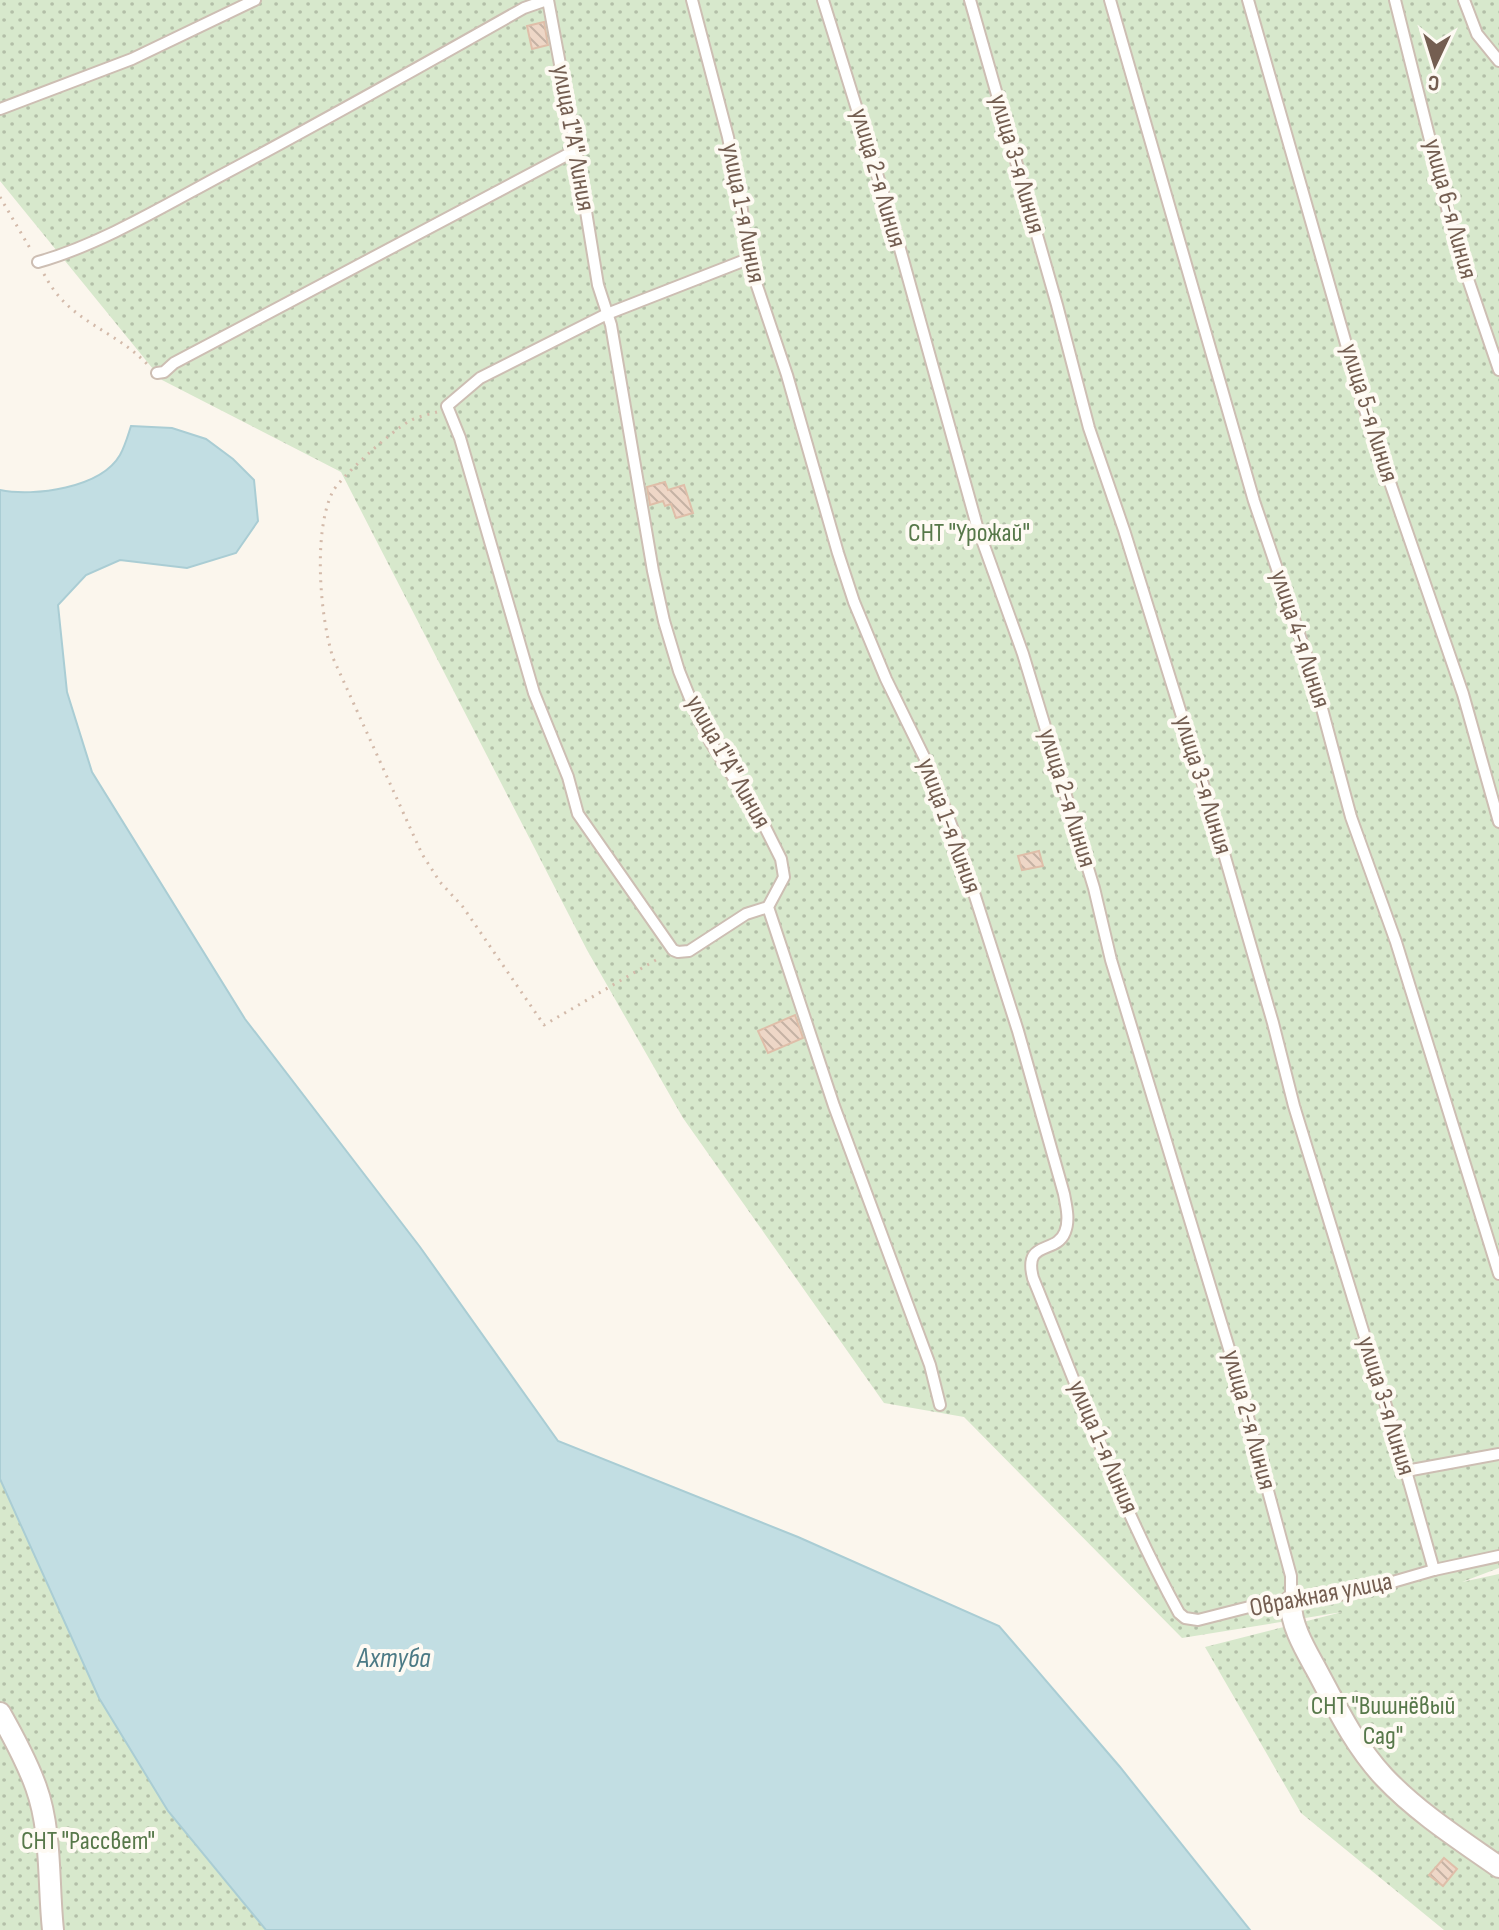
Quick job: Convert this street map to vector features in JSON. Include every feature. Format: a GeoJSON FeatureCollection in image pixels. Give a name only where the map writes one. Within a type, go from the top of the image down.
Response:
{"type":"FeatureCollection","features":[{"type":"Feature","properties":{"kind":"street"},"geometry":{"type":"LineString","coordinates":[[1291,1601],[1293,1621],[1312,1661],[1348,1729],[1364,1752],[1405,1796],[1440,1826],[1499,1867]]}},
{"type":"Feature","properties":{"kind":"street"},"geometry":{"type":"LineString","coordinates":[[0,1713],[40,1800],[53,1930]]}},
{"type":"Feature","properties":{"kind":"lane"},"geometry":{"type":"LineString","coordinates":[[0,109],[132,59],[255,0]]}},
{"type":"Feature","properties":{"kind":"lane"},"geometry":{"type":"LineString","coordinates":[[38,262],[158,209],[326,120],[524,8],[547,0]]}},
{"type":"Feature","properties":{"kind":"lane","name":"улица 1\"А\" Линия"},"geometry":{"type":"LineString","coordinates":[[547,0],[653,571],[679,671],[711,743],[763,823],[783,865],[784,877],[768,907]]}},
{"type":"Feature","properties":{"kind":"lane","name":"улица 1-я Линия"},"geometry":{"type":"LineString","coordinates":[[692,0],[728,137],[748,259],[787,375],[854,602],[886,679],[931,771],[959,846],[1018,1031],[1067,1214],[1065,1233],[1034,1254],[1031,1260],[1033,1278],[1153,1566],[1179,1613],[1190,1620]]}},
{"type":"Feature","properties":{"kind":"lane","name":"улица 2-я Линия"},"geometry":{"type":"LineString","coordinates":[[823,0],[897,238],[977,526],[1027,668],[1094,888],[1111,960],[1234,1365],[1291,1576],[1291,1601]]}},
{"type":"Feature","properties":{"kind":"lane","name":"улица 3-я Линия"},"geometry":{"type":"LineString","coordinates":[[970,0],[1089,428],[1216,826],[1294,1106],[1434,1570]]}},
{"type":"Feature","properties":{"kind":"lane","name":"улица 4-я Линия"},"geometry":{"type":"LineString","coordinates":[[1110,0],[1254,501],[1318,690],[1351,817],[1396,942],[1499,1274]]}},
{"type":"Feature","properties":{"kind":"lane","name":"улица 5-я Линия"},"geometry":{"type":"LineString","coordinates":[[1248,0],[1364,407],[1463,694],[1499,822]]}},
{"type":"Feature","properties":{"kind":"lane","name":"улица 6-я Линия"},"geometry":{"type":"LineString","coordinates":[[1395,0],[1456,244],[1499,370]]}},
{"type":"Feature","properties":{"kind":"lane"},"geometry":{"type":"LineString","coordinates":[[1464,0],[1477,34],[1499,61]]}},
{"type":"Feature","properties":{"kind":"lane"},"geometry":{"type":"LineString","coordinates":[[157,373],[164,372],[188,356],[576,150]]}},
{"type":"Feature","properties":{"kind":"lane"},"geometry":{"type":"LineString","coordinates":[[748,259],[607,314],[480,378],[447,406],[460,438],[539,710],[568,777],[575,805],[673,950],[689,951],[746,914],[768,907],[834,1106],[930,1365],[940,1405]]}},
{"type":"Feature","properties":{"kind":"lane"},"geometry":{"type":"LineString","coordinates":[[1406,1471],[1499,1454]]}},
{"type":"Feature","properties":{"kind":"lane","name":"Овражная улица"},"geometry":{"type":"LineString","coordinates":[[1190,1620],[1269,1602],[1310,1601],[1365,1590],[1434,1570],[1499,1556]]}},
{"type":"Feature","properties":{"kind":"path"},"geometry":{"type":"LineString","coordinates":[[0,197],[56,296],[69,310],[126,347],[157,373]]}},
{"type":"Feature","properties":{"kind":"path"},"geometry":{"type":"LineString","coordinates":[[447,406],[399,427],[344,475],[331,494],[324,521],[320,598],[333,658],[426,861],[463,907],[544,1025],[673,950]]}},
{"type":"Feature","properties":{"kind":"green space","name":"СНТ \"Урожай\""},"geometry":{"type":"Polygon","coordinates":[[[0,0],[1499,0],[1499,1568],[1462,1582],[1499,1574],[1499,1930],[1444,1930],[1301,1813],[1205,1647],[1342,1612],[1182,1638],[964,1417],[884,1403],[683,1118],[587,950],[341,472],[162,380],[0,181],[0,0]]]}},
{"type":"Feature","properties":{"kind":"green space","name":"СНТ \"Рассвет\""},"geometry":{"type":"Polygon","coordinates":[[[0,1470],[268,1930],[0,1930],[0,1470]]]}},
{"type":"Feature","properties":{"kind":"water","name":"Ахтуба"},"geometry":{"type":"Polygon","coordinates":[[[131,426],[172,428],[206,439],[233,459],[254,480],[258,521],[236,553],[187,568],[120,560],[86,575],[58,605],[67,692],[92,772],[245,1019],[420,1247],[558,1441],[798,1537],[999,1626],[1120,1767],[1250,1930],[266,1930],[168,1811],[99,1698],[0,1479],[0,490],[48,491],[66,488],[98,475],[120,455],[131,426]]]}},
{"type":"Feature","properties":{"kind":"building"},"geometry":{"type":"Polygon","coordinates":[[[544,22],[548,45],[532,49],[527,26],[544,22]]]}},
{"type":"Feature","properties":{"kind":"building"},"geometry":{"type":"Polygon","coordinates":[[[665,482],[668,490],[684,485],[693,513],[676,518],[671,504],[665,506],[663,501],[650,505],[647,487],[665,482]]]}},
{"type":"Feature","properties":{"kind":"building"},"geometry":{"type":"Polygon","coordinates":[[[1039,851],[1043,866],[1022,870],[1018,856],[1039,851]]]}},
{"type":"Feature","properties":{"kind":"building"},"geometry":{"type":"Polygon","coordinates":[[[795,1015],[803,1038],[768,1053],[758,1031],[795,1015]]]}},
{"type":"Feature","properties":{"kind":"building"},"geometry":{"type":"Polygon","coordinates":[[[1444,1858],[1457,1869],[1443,1886],[1429,1875],[1444,1858]]]}},
{"type":"Feature","properties":{"kind":"park label","name":"СНТ \"Вишнёвый Сад\""},"geometry":{"type":"Point","coordinates":[1383,1721]}}]}
